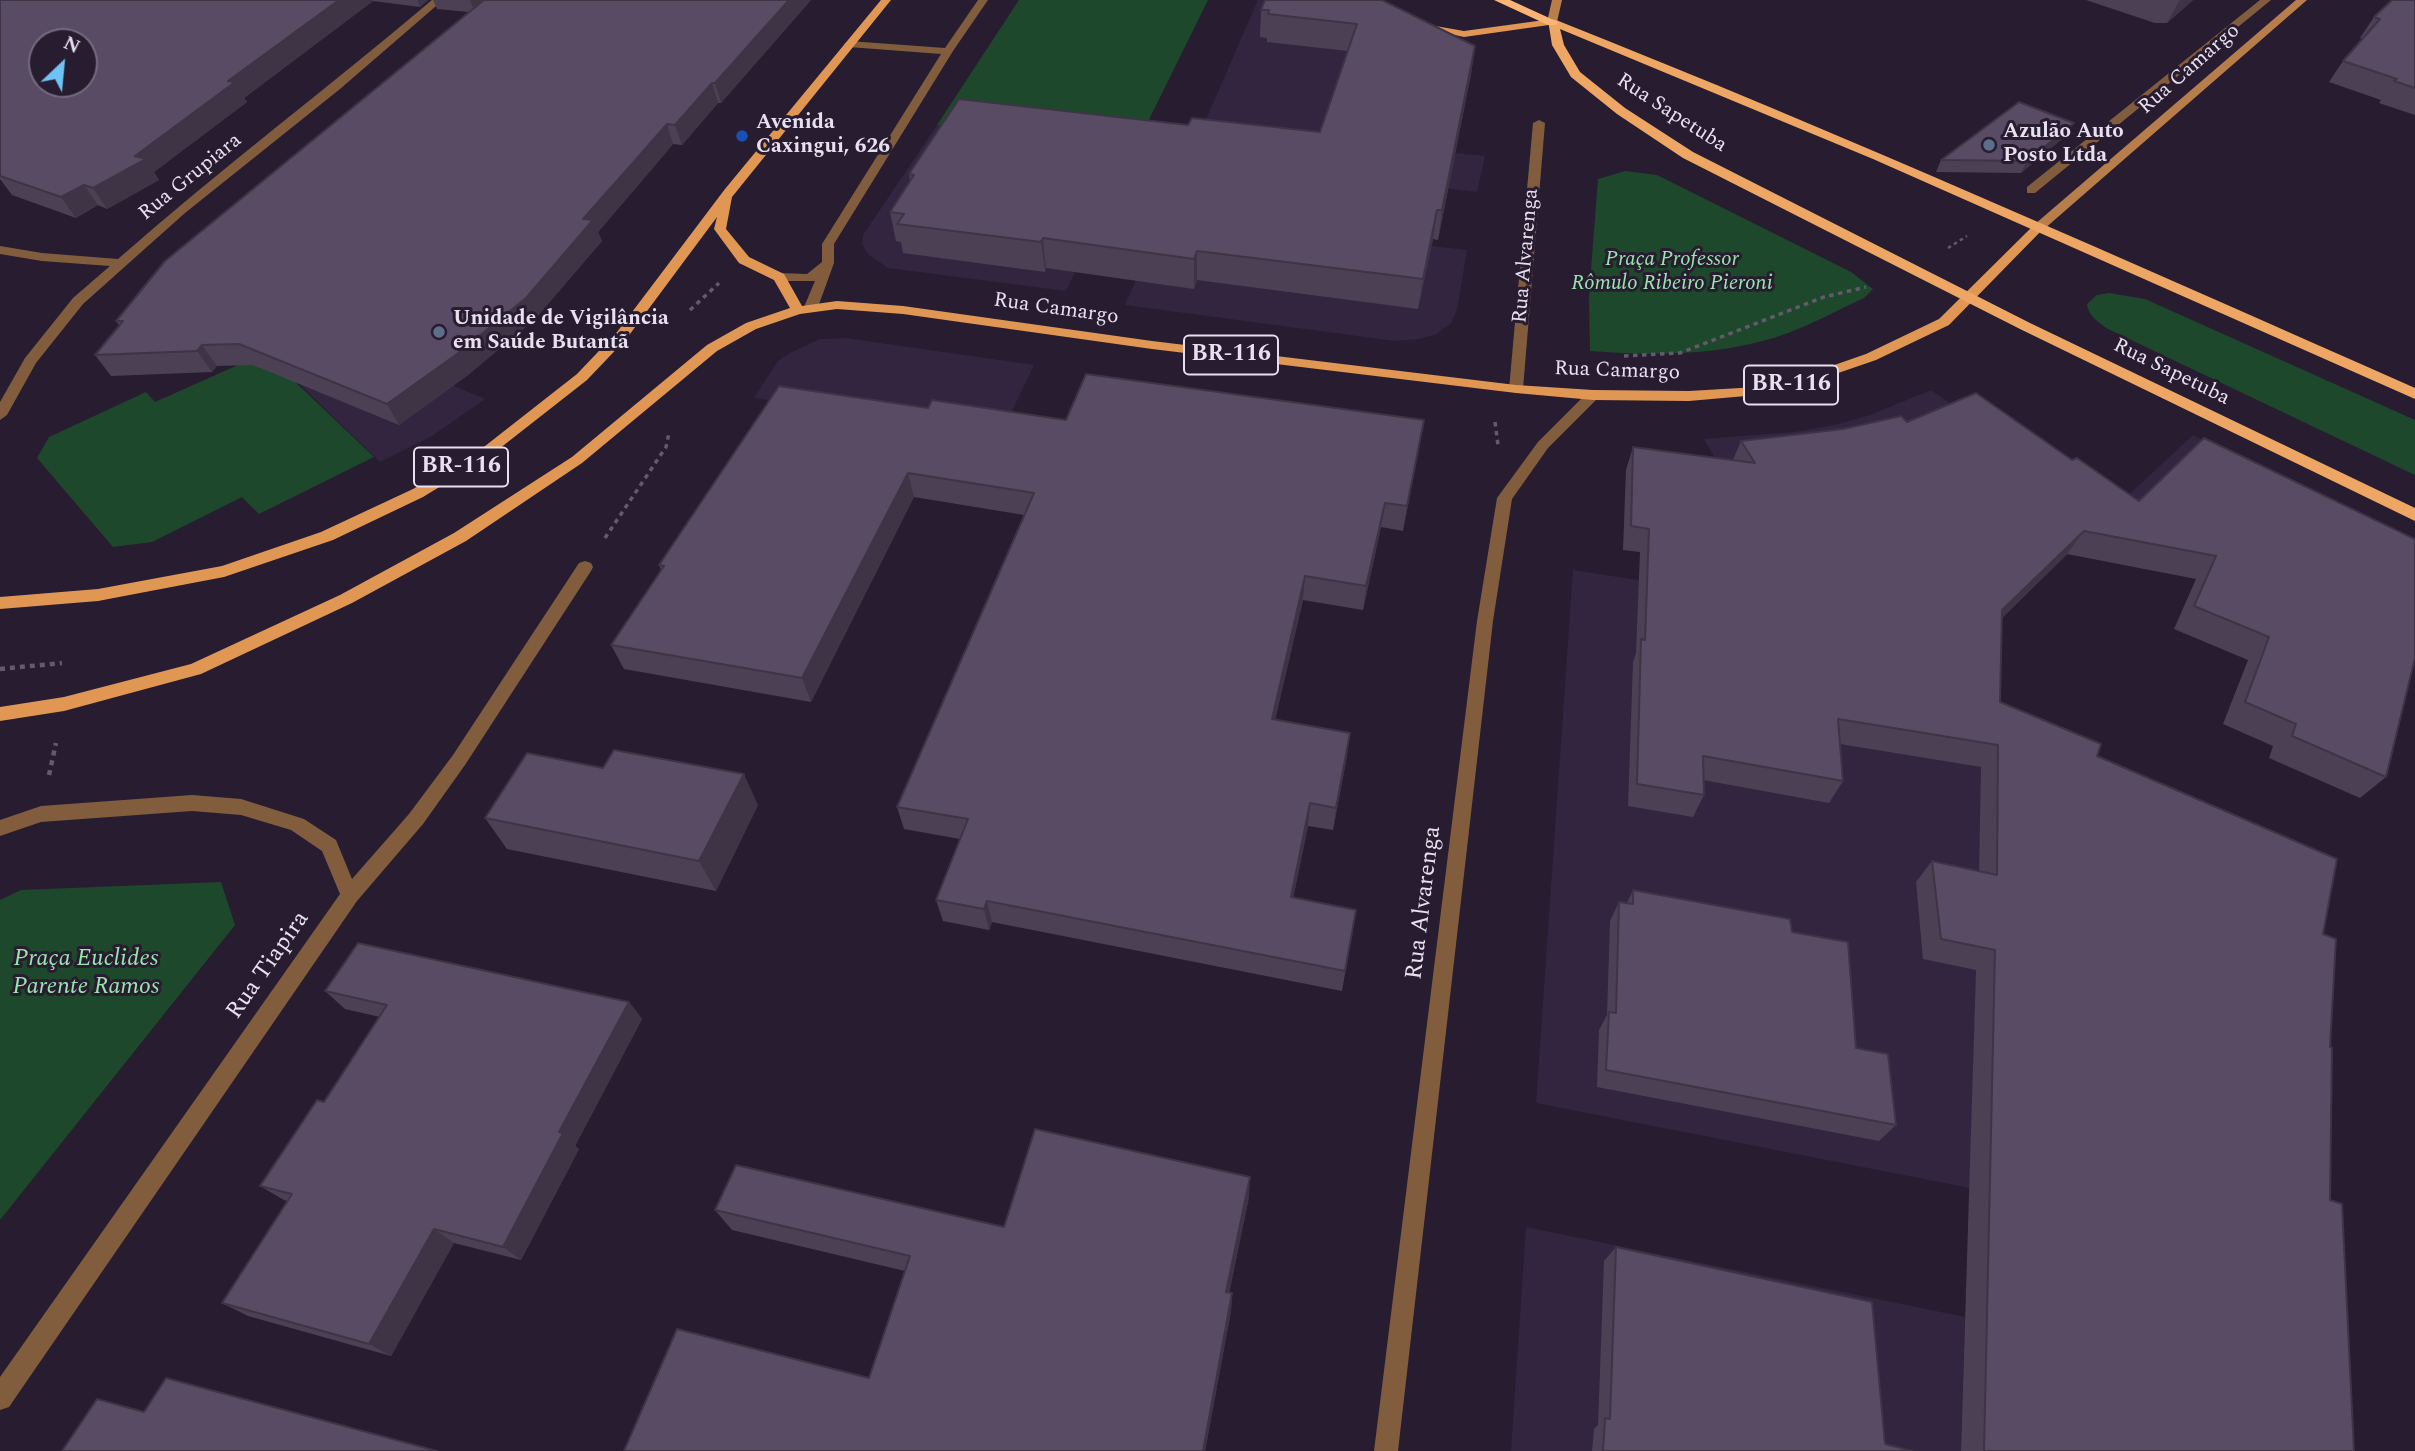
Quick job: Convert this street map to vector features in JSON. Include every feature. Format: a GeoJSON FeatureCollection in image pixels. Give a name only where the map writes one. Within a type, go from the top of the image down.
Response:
{"type":"FeatureCollection","features":[{"type":"Feature","properties":{"kind":"highway"},"geometry":{"type":"LineString","coordinates":[[1500,0],[1552,22]]}},
{"type":"Feature","properties":{"kind":"highway","name":"Rua Sapetuba"},"geometry":{"type":"LineString","coordinates":[[1552,22],[1708,84],[2415,394]]}},
{"type":"Feature","properties":{"kind":"highway","name":"Rua Sapetuba"},"geometry":{"type":"LineString","coordinates":[[1552,22],[1558,45],[1575,74],[1621,111],[1688,155],[1967,297],[2415,515]]}},
{"type":"Feature","properties":{"kind":"main road","name":"BR-116"},"geometry":{"type":"LineString","coordinates":[[0,603],[98,595],[224,571],[327,536],[418,493],[485,453],[582,377],[622,335],[729,192],[886,0]]}},
{"type":"Feature","properties":{"kind":"main road"},"geometry":{"type":"LineString","coordinates":[[1411,23],[1431,30],[1464,33],[1552,22],[1557,0]]}},
{"type":"Feature","properties":{"kind":"main road","name":"Rua Camargo"},"geometry":{"type":"LineString","coordinates":[[805,308],[837,305],[903,310],[1166,347],[1516,389],[1689,396],[1775,390],[1871,357],[1944,322],[2039,228],[2302,0]]}},
{"type":"Feature","properties":{"kind":"main road","name":"BR-116"},"geometry":{"type":"LineString","coordinates":[[729,192],[720,229],[744,260],[779,277]]}},
{"type":"Feature","properties":{"kind":"main road"},"geometry":{"type":"LineString","coordinates":[[779,277],[805,308]]}},
{"type":"Feature","properties":{"kind":"main road","name":"BR-116"},"geometry":{"type":"LineString","coordinates":[[0,714],[64,704],[195,669],[346,598],[460,537],[577,460],[712,348],[751,326],[805,308]]}},
{"type":"Feature","properties":{"kind":"street","name":"Rua Grupiara"},"geometry":{"type":"LineString","coordinates":[[0,415],[38,351],[78,301],[119,263],[336,88],[438,0]]}},
{"type":"Feature","properties":{"kind":"street"},"geometry":{"type":"LineString","coordinates":[[805,308],[828,263],[828,244],[948,51],[983,0]]}},
{"type":"Feature","properties":{"kind":"street"},"geometry":{"type":"LineString","coordinates":[[2031,190],[2266,0]]}},
{"type":"Feature","properties":{"kind":"street"},"geometry":{"type":"LineString","coordinates":[[849,44],[948,51]]}},
{"type":"Feature","properties":{"kind":"street","name":"Rua Alvarenga"},"geometry":{"type":"LineString","coordinates":[[1516,389],[1539,123]]}},
{"type":"Feature","properties":{"kind":"street"},"geometry":{"type":"LineString","coordinates":[[0,250],[42,257],[119,263]]}},
{"type":"Feature","properties":{"kind":"street"},"geometry":{"type":"LineString","coordinates":[[779,277],[810,278],[828,263]]}},
{"type":"Feature","properties":{"kind":"street","name":"Rua Alvarenga"},"geometry":{"type":"LineString","coordinates":[[1386,1451],[1485,621],[1505,498],[1542,445],[1593,394]]}},
{"type":"Feature","properties":{"kind":"street","name":"Rua Tiapira"},"geometry":{"type":"LineString","coordinates":[[0,1398],[350,895],[416,819],[459,760],[585,567]]}},
{"type":"Feature","properties":{"kind":"street"},"geometry":{"type":"LineString","coordinates":[[0,828],[41,814],[192,803],[241,807],[297,824],[329,846],[350,895]]}},
{"type":"Feature","properties":{"kind":"path"},"geometry":{"type":"LineString","coordinates":[[1617,356],[1680,353],[1825,297],[1908,278],[1917,271]]}},
{"type":"Feature","properties":{"kind":"path"},"geometry":{"type":"LineString","coordinates":[[585,567],[666,447],[681,373]]}},
{"type":"Feature","properties":{"kind":"path"},"geometry":{"type":"LineString","coordinates":[[41,814],[64,704]]}},
{"type":"Feature","properties":{"kind":"shaded area"},"geometry":{"type":"Polygon","coordinates":[[[1258,0],[1324,0],[1471,74],[1454,153],[1485,156],[1477,192],[1329,175],[1312,232],[1467,250],[1457,310],[1451,323],[1437,334],[1395,341],[1125,305],[1258,0]]]}},
{"type":"Feature","properties":{"kind":"shaded area"},"geometry":{"type":"Polygon","coordinates":[[[937,125],[1135,148],[1066,291],[888,268],[869,255],[862,245],[863,235],[937,125]]]}},
{"type":"Feature","properties":{"kind":"shaded area"},"geometry":{"type":"Polygon","coordinates":[[[320,329],[485,399],[432,436],[380,462],[290,375],[320,329]]]}},
{"type":"Feature","properties":{"kind":"shaded area"},"geometry":{"type":"Polygon","coordinates":[[[845,338],[1034,365],[1001,434],[754,398],[778,361],[820,339],[845,338]]]}},
{"type":"Feature","properties":{"kind":"shaded area"},"geometry":{"type":"Polygon","coordinates":[[[1931,390],[2108,514],[2193,435],[2415,548],[2415,667],[2227,584],[2068,554],[1986,633],[1970,1188],[1536,1103],[1573,570],[1800,605],[1704,439],[1794,432],[1835,425],[1870,415],[1931,390]]]}},
{"type":"Feature","properties":{"kind":"shaded area"},"geometry":{"type":"Polygon","coordinates":[[[1526,1227],[1965,1317],[1961,1451],[1511,1451],[1526,1227]]]}},
{"type":"Feature","properties":{"kind":"green space"},"geometry":{"type":"Polygon","coordinates":[[[1019,0],[1208,0],[1135,148],[937,125],[1019,0]]]}},
{"type":"Feature","properties":{"kind":"green space","name":"Praça Professor Rômulo Ribeiro Pieroni"},"geometry":{"type":"Polygon","coordinates":[[[1625,171],[1657,175],[1851,272],[1873,289],[1864,298],[1791,332],[1742,346],[1666,354],[1590,351],[1589,296],[1598,179],[1625,171]]]}},
{"type":"Feature","properties":{"kind":"green space"},"geometry":{"type":"Polygon","coordinates":[[[2109,293],[2145,299],[2415,420],[2415,475],[2108,329],[2092,316],[2087,304],[2097,295],[2109,293]]]}},
{"type":"Feature","properties":{"kind":"green space"},"geometry":{"type":"Polygon","coordinates":[[[265,353],[374,457],[259,514],[242,497],[152,542],[113,547],[37,458],[49,437],[146,392],[155,402],[265,353]]]}},
{"type":"Feature","properties":{"kind":"green space","name":"Praça Euclides Parente Ramos"},"geometry":{"type":"Polygon","coordinates":[[[221,882],[235,925],[0,1220],[0,900],[21,890],[221,882]]]}},
{"type":"Feature","properties":{"kind":"building"},"geometry":{"type":"Polygon","coordinates":[[[0,0],[339,0],[228,81],[235,82],[135,156],[146,159],[93,188],[84,185],[61,197],[0,176],[0,0]]]}},
{"type":"Feature","properties":{"kind":"building"},"geometry":{"type":"Polygon","coordinates":[[[484,0],[789,0],[675,125],[667,124],[583,219],[593,220],[526,298],[457,354],[387,404],[239,344],[202,345],[197,351],[95,355],[123,321],[116,321],[165,261],[484,0]]]}},
{"type":"Feature","properties":{"kind":"building"},"geometry":{"type":"Polygon","coordinates":[[[1265,0],[1382,0],[1475,46],[1442,210],[1437,210],[1423,279],[1197,251],[1194,259],[1043,238],[1041,242],[897,224],[904,214],[890,212],[914,175],[909,174],[959,99],[1188,125],[1192,118],[1320,132],[1357,24],[1268,14],[1269,10],[1261,10],[1265,0]]]}},
{"type":"Feature","properties":{"kind":"building"},"geometry":{"type":"Polygon","coordinates":[[[2392,0],[2415,0],[2415,88],[2394,81],[2397,79],[2343,61],[2380,19],[2374,17],[2392,0]]]}},
{"type":"Feature","properties":{"kind":"building","name":"Azulão Auto Posto Ltda"},"geometry":{"type":"Polygon","coordinates":[[[2019,102],[2074,123],[2027,161],[1941,160],[2019,102]]]}},
{"type":"Feature","properties":{"kind":"building"},"geometry":{"type":"Polygon","coordinates":[[[1086,374],[1424,420],[1407,506],[1385,503],[1366,586],[1305,576],[1272,719],[1350,733],[1336,808],[1310,803],[1291,897],[1356,910],[1345,971],[987,901],[984,909],[936,900],[968,819],[897,807],[1034,493],[908,473],[802,678],[611,645],[664,566],[659,565],[779,386],[928,408],[932,400],[1066,420],[1086,374]]]}},
{"type":"Feature","properties":{"kind":"building"},"geometry":{"type":"Polygon","coordinates":[[[1976,393],[2072,460],[2077,458],[2139,501],[2204,438],[2415,539],[2415,658],[2386,777],[2292,736],[2296,724],[2245,702],[2269,637],[2194,606],[2216,556],[2084,531],[2002,610],[2000,702],[2101,744],[2097,756],[2337,859],[2323,934],[2336,939],[2330,1047],[2330,1200],[2342,1204],[2354,1451],[1984,1451],[1995,950],[1941,939],[1932,861],[1997,875],[1998,745],[1838,719],[1843,781],[1703,756],[1704,795],[1637,784],[1641,639],[1645,640],[1649,529],[1631,526],[1633,447],[1755,463],[1741,441],[1843,429],[1901,416],[1907,422],[1976,393]]]}},
{"type":"Feature","properties":{"kind":"building"},"geometry":{"type":"Polygon","coordinates":[[[614,750],[744,774],[699,861],[485,818],[527,753],[603,768],[614,750]]]}},
{"type":"Feature","properties":{"kind":"building"},"geometry":{"type":"Polygon","coordinates":[[[1633,890],[1790,919],[1792,932],[1848,942],[1856,1048],[1888,1054],[1896,1125],[1606,1070],[1609,1012],[1616,1013],[1619,902],[1633,904],[1633,890]]]}},
{"type":"Feature","properties":{"kind":"building"},"geometry":{"type":"Polygon","coordinates":[[[358,943],[629,1002],[559,1132],[563,1133],[503,1247],[434,1229],[369,1344],[222,1303],[292,1194],[260,1186],[317,1100],[324,1102],[387,1005],[325,991],[358,943]]]}},
{"type":"Feature","properties":{"kind":"building"},"geometry":{"type":"Polygon","coordinates":[[[1035,1129],[1250,1177],[1226,1292],[1232,1293],[1203,1451],[624,1451],[677,1329],[869,1378],[910,1256],[715,1210],[736,1165],[1004,1227],[1035,1129]]]}},
{"type":"Feature","properties":{"kind":"building"},"geometry":{"type":"Polygon","coordinates":[[[1616,1247],[1872,1302],[1885,1444],[1913,1451],[1603,1451],[1605,1418],[1610,1419],[1616,1247]]]}},
{"type":"Feature","properties":{"kind":"building"},"geometry":{"type":"Polygon","coordinates":[[[166,1378],[437,1451],[62,1451],[97,1399],[144,1412],[166,1378]]]}},
{"type":"Feature","properties":{"kind":"place","name":"Avenida Caxingui, 626"},"geometry":{"type":"Point","coordinates":[742,136]}},
{"type":"Feature","properties":{"kind":"place","name":"Azulão Auto Posto Ltda"},"geometry":{"type":"Point","coordinates":[1989,145]}},
{"type":"Feature","properties":{"kind":"place","name":"Unidade de Vigilância em Saúde Butantã"},"geometry":{"type":"Point","coordinates":[439,332]}}]}
